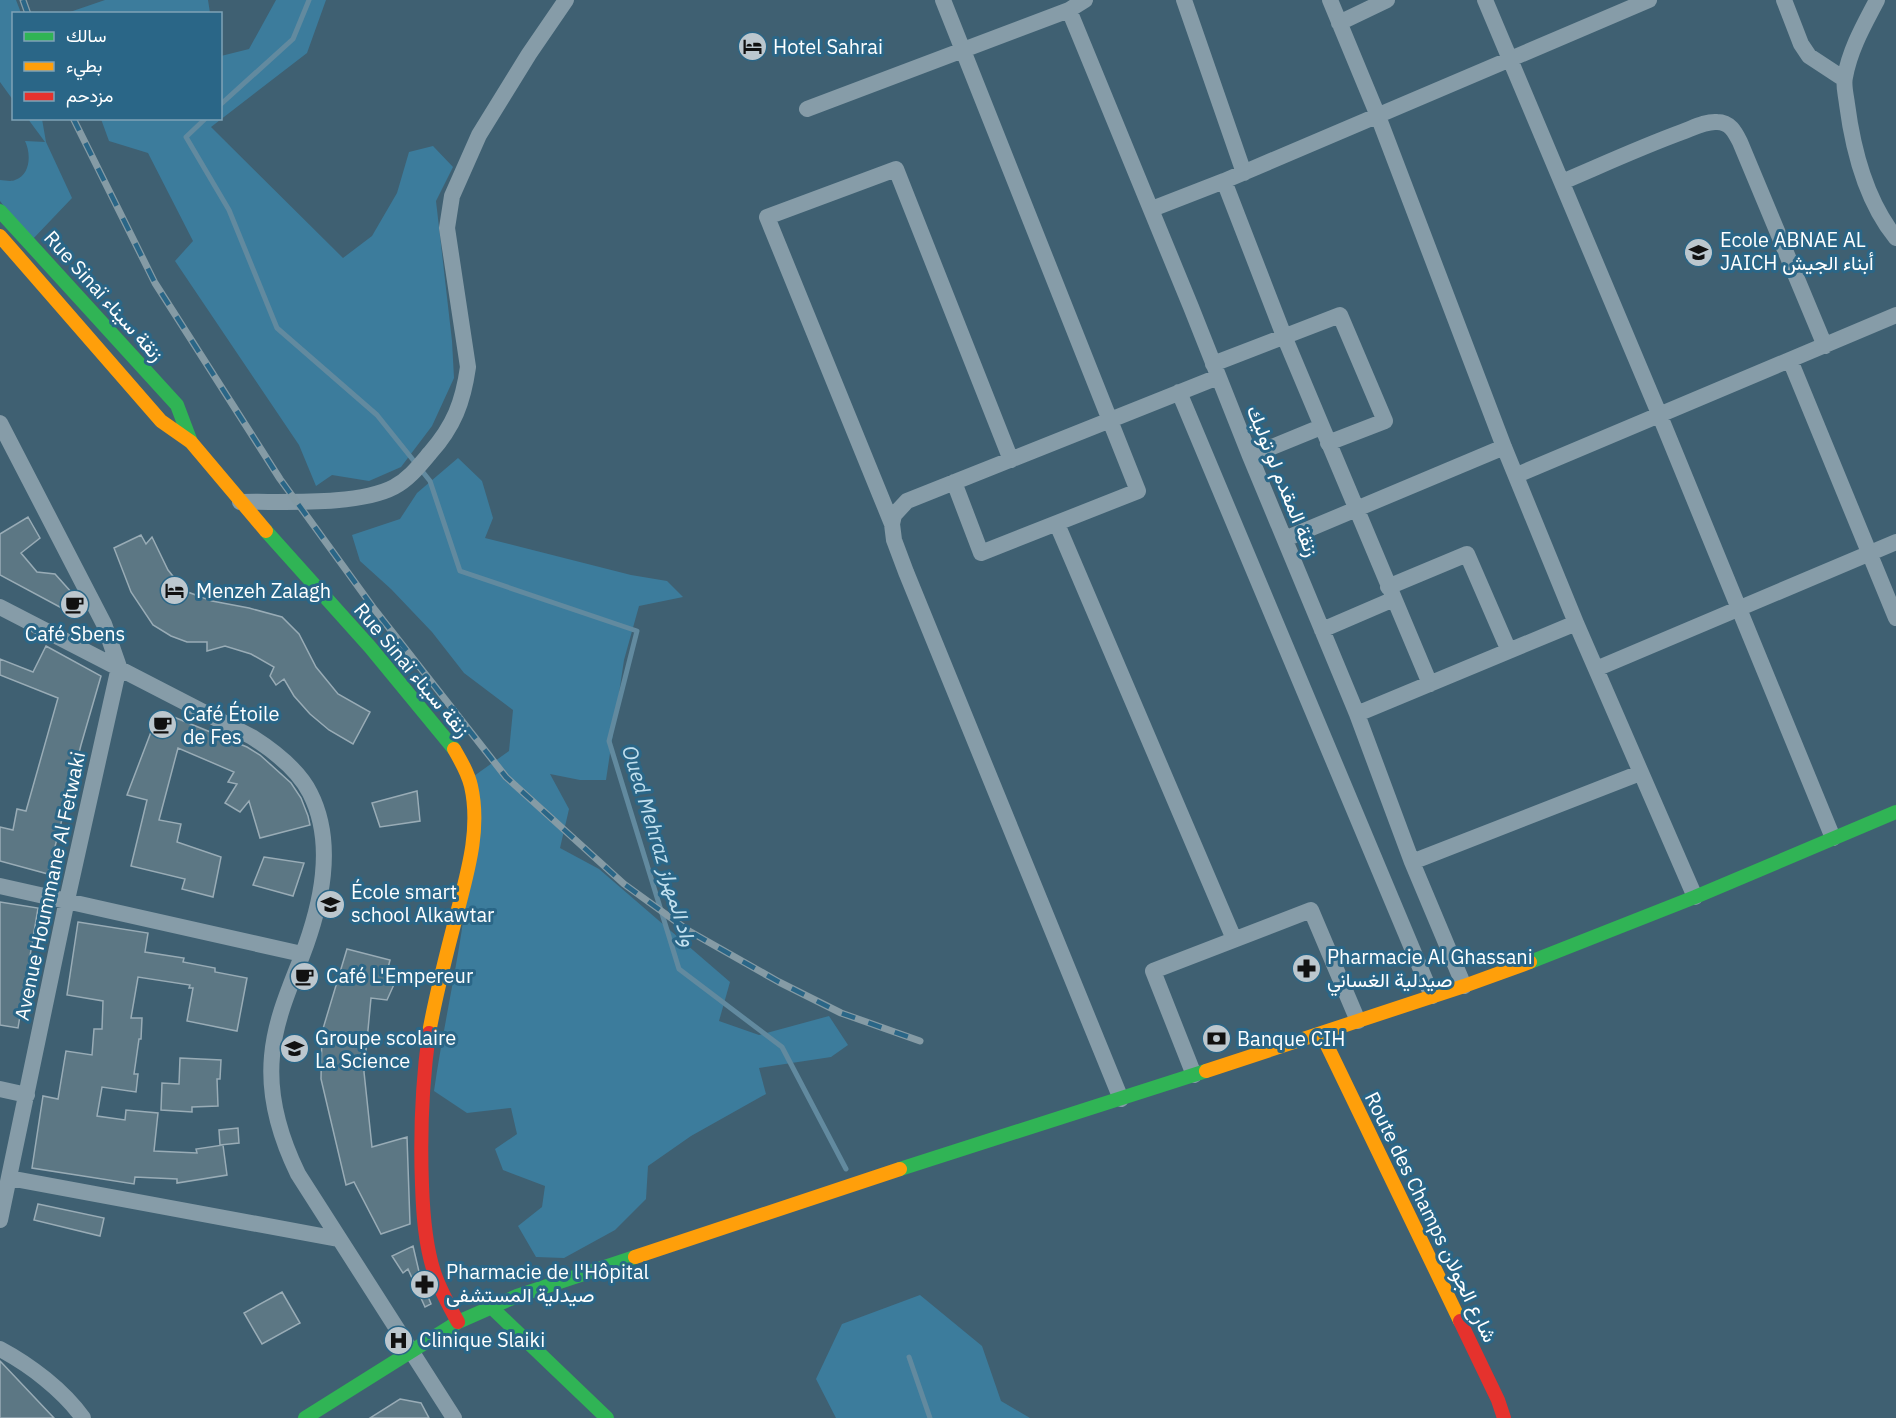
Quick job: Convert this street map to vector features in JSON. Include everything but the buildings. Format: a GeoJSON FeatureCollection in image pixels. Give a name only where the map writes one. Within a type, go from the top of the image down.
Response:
{"type":"FeatureCollection","features":[{"type":"Feature","properties":{"kind":"street"},"geometry":{"type":"LineString","coordinates":[[240,502],[356,499],[377,494],[393,488],[406,479],[446,435],[459,405],[468,367],[447,228],[452,196],[479,135],[566,0]]}},
{"type":"Feature","properties":{"kind":"street"},"geometry":{"type":"LineString","coordinates":[[943,0],[1138,491],[981,554],[954,482]]}},
{"type":"Feature","properties":{"kind":"street"},"geometry":{"type":"LineString","coordinates":[[807,109],[1069,10],[1085,0]]}},
{"type":"Feature","properties":{"kind":"street"},"geometry":{"type":"LineString","coordinates":[[1184,0],[1244,172]]}},
{"type":"Feature","properties":{"kind":"street"},"geometry":{"type":"LineString","coordinates":[[1330,0],[1378,116],[1504,447],[1576,623],[1695,897]]}},
{"type":"Feature","properties":{"kind":"street"},"geometry":{"type":"LineString","coordinates":[[1339,23],[1387,0]]}},
{"type":"Feature","properties":{"kind":"street"},"geometry":{"type":"LineString","coordinates":[[1485,0],[1660,416],[1833,838]]}},
{"type":"Feature","properties":{"kind":"street"},"geometry":{"type":"LineString","coordinates":[[1152,209],[1224,181],[1649,0]]}},
{"type":"Feature","properties":{"kind":"street"},"geometry":{"type":"LineString","coordinates":[[1784,0],[1801,44],[1809,56],[1844,80]]}},
{"type":"Feature","properties":{"kind":"street"},"geometry":{"type":"LineString","coordinates":[[1877,0],[1858,36],[1844,80],[1853,142],[1865,180],[1886,226],[1896,238]]}},
{"type":"Feature","properties":{"kind":"street","name":"زنقة المقدم لو توليك"},"geometry":{"type":"LineString","coordinates":[[1069,10],[1357,714],[1412,862],[1464,986]]}},
{"type":"Feature","properties":{"kind":"street"},"geometry":{"type":"LineString","coordinates":[[1562,182],[1704,124],[1725,123],[1732,128],[1740,142],[1825,346]]}},
{"type":"Feature","properties":{"kind":"street"},"geometry":{"type":"LineString","coordinates":[[1011,460],[896,169],[766,217],[892,524],[894,540],[906,572],[1121,1099]]}},
{"type":"Feature","properties":{"kind":"street"},"geometry":{"type":"LineString","coordinates":[[1224,181],[1284,336],[1430,684]]}},
{"type":"Feature","properties":{"kind":"street","name":"Rue Sinaï زنقة سيناء"},"geometry":{"type":"LineString","coordinates":[[0,211],[177,405],[191,442]]}},
{"type":"Feature","properties":{"kind":"street","name":"Rue Sinaï زنقة سيناء"},"geometry":{"type":"LineString","coordinates":[[0,236],[161,421],[191,442],[240,502],[370,647],[450,742],[464,765],[471,786],[475,825],[472,850],[432,1018],[425,1057],[421,1130],[422,1196],[429,1260],[445,1302],[458,1322]]}},
{"type":"Feature","properties":{"kind":"street"},"geometry":{"type":"LineString","coordinates":[[892,524],[894,515],[907,501],[1179,392],[1216,370],[1284,336],[1340,315],[1385,421],[1328,443]]}},
{"type":"Feature","properties":{"kind":"street"},"geometry":{"type":"LineString","coordinates":[[1517,475],[1896,315]]}},
{"type":"Feature","properties":{"kind":"street"},"geometry":{"type":"LineString","coordinates":[[1790,360],[1896,618]]}},
{"type":"Feature","properties":{"kind":"street"},"geometry":{"type":"LineString","coordinates":[[1179,392],[1432,996]]}},
{"type":"Feature","properties":{"kind":"street"},"geometry":{"type":"LineString","coordinates":[[0,423],[104,624],[119,667]]}},
{"type":"Feature","properties":{"kind":"street"},"geometry":{"type":"LineString","coordinates":[[1250,456],[1322,427]]}},
{"type":"Feature","properties":{"kind":"street"},"geometry":{"type":"LineString","coordinates":[[1285,539],[1504,447]]}},
{"type":"Feature","properties":{"kind":"street"},"geometry":{"type":"LineString","coordinates":[[1057,524],[1234,939]]}},
{"type":"Feature","properties":{"kind":"street"},"geometry":{"type":"LineString","coordinates":[[1596,669],[1896,543]]}},
{"type":"Feature","properties":{"kind":"street"},"geometry":{"type":"LineString","coordinates":[[1322,630],[1467,554],[1509,651]]}},
{"type":"Feature","properties":{"kind":"street"},"geometry":{"type":"LineString","coordinates":[[0,607],[252,737],[274,752],[294,771],[310,792],[320,819],[325,847],[322,884],[312,924],[276,1029],[272,1057],[272,1089],[277,1120],[298,1174],[453,1418]]}},
{"type":"Feature","properties":{"kind":"street"},"geometry":{"type":"LineString","coordinates":[[1357,714],[1576,623]]}},
{"type":"Feature","properties":{"kind":"street","name":"Avenue Hoummane Al Fetwaki"},"geometry":{"type":"LineString","coordinates":[[0,1220],[67,900],[119,667]]}},
{"type":"Feature","properties":{"kind":"street"},"geometry":{"type":"LineString","coordinates":[[1412,862],[1640,773]]}},
{"type":"Feature","properties":{"kind":"street"},"geometry":{"type":"LineString","coordinates":[[311,1417],[411,1350],[458,1322],[517,1296],[1464,986],[1695,897],[1896,812]]}},
{"type":"Feature","properties":{"kind":"street"},"geometry":{"type":"LineString","coordinates":[[0,886],[302,954]]}},
{"type":"Feature","properties":{"kind":"street"},"geometry":{"type":"LineString","coordinates":[[1194,1075],[1153,971],[1311,910],[1358,1021]]}},
{"type":"Feature","properties":{"kind":"street","name":"Route des Champs شارع الجولان"},"geometry":{"type":"LineString","coordinates":[[1321,1033],[1504,1418]]}},
{"type":"Feature","properties":{"kind":"street"},"geometry":{"type":"LineString","coordinates":[[0,1089],[27,1095]]}},
{"type":"Feature","properties":{"kind":"street"},"geometry":{"type":"LineString","coordinates":[[9,1178],[338,1239]]}},
{"type":"Feature","properties":{"kind":"street"},"geometry":{"type":"LineString","coordinates":[[491,1307],[607,1418]]}},
{"type":"Feature","properties":{"kind":"street"},"geometry":{"type":"LineString","coordinates":[[0,1349],[16,1357],[52,1385],[83,1418]]}},
{"type":"Feature","properties":{"kind":"shaded area"},"geometry":{"type":"Polygon","coordinates":[[[0,0],[16,0],[21,12],[12,12],[12,99],[0,82],[0,0]]]}},
{"type":"Feature","properties":{"kind":"shaded area"},"geometry":{"type":"Polygon","coordinates":[[[105,0],[208,0],[210,12],[70,12],[105,0]]]}},
{"type":"Feature","properties":{"kind":"shaded area"},"geometry":{"type":"Polygon","coordinates":[[[276,0],[326,0],[307,53],[222,119],[222,56],[249,49],[276,0]]]}},
{"type":"Feature","properties":{"kind":"shaded area"},"geometry":{"type":"Polygon","coordinates":[[[29,120],[42,120],[46,142],[72,198],[31,241],[0,201],[0,180],[15,180],[27,169],[29,157],[25,141],[45,142],[29,120]]]}},
{"type":"Feature","properties":{"kind":"shaded area"},"geometry":{"type":"Polygon","coordinates":[[[101,120],[220,120],[211,127],[343,258],[372,236],[397,193],[409,152],[433,146],[453,167],[436,201],[454,378],[432,426],[401,467],[369,481],[332,475],[316,486],[299,445],[175,261],[193,241],[148,153],[109,141],[101,120]]]}},
{"type":"Feature","properties":{"kind":"shaded area"},"geometry":{"type":"Polygon","coordinates":[[[458,458],[482,481],[493,518],[485,538],[631,575],[667,581],[683,597],[639,606],[624,660],[606,780],[580,780],[550,774],[569,809],[560,848],[599,869],[730,982],[719,1021],[759,1035],[829,1016],[848,1045],[831,1057],[759,1068],[766,1094],[691,1136],[648,1166],[646,1199],[615,1230],[564,1258],[536,1257],[518,1226],[542,1207],[545,1186],[503,1170],[495,1149],[517,1134],[511,1108],[467,1113],[434,1091],[465,908],[474,776],[509,751],[513,710],[464,673],[432,632],[391,589],[360,561],[352,535],[400,519],[417,493],[458,458]]]}},
{"type":"Feature","properties":{"kind":"shaded area"},"geometry":{"type":"Polygon","coordinates":[[[920,1295],[982,1346],[1001,1401],[1030,1418],[836,1418],[816,1379],[842,1324],[920,1295]]]}},
{"type":"Feature","properties":{"kind":"waterway","name":"Oued Mehraz واد المهراز"},"geometry":{"type":"LineString","coordinates":[[222,103],[293,39],[309,0]]}},
{"type":"Feature","properties":{"kind":"waterway","name":"Oued Mehraz واد المهراز"},"geometry":{"type":"LineString","coordinates":[[204,120],[186,137],[229,210],[277,328],[377,415],[430,481],[460,571],[637,631],[609,741],[679,969],[782,1047],[846,1169]]}},
{"type":"Feature","properties":{"kind":"waterway"},"geometry":{"type":"LineString","coordinates":[[909,1357],[930,1418]]}},
{"type":"Feature","properties":{"kind":"railway"},"geometry":{"type":"LineString","coordinates":[[23,0],[27,12]]}},
{"type":"Feature","properties":{"kind":"railway"},"geometry":{"type":"LineString","coordinates":[[74,120],[155,283],[280,479],[375,610],[506,777],[624,884],[689,931],[779,982],[841,1013],[920,1041]]}},
{"type":"Feature","properties":{"kind":"traffic: fast"},"geometry":{"type":"LineString","coordinates":[[0,211],[177,405],[191,442]]}},
{"type":"Feature","properties":{"kind":"traffic: fast"},"geometry":{"type":"LineString","coordinates":[[266,531],[370,647],[454,749]]}},
{"type":"Feature","properties":{"kind":"traffic: fast"},"geometry":{"type":"LineString","coordinates":[[1530,962],[1695,897],[1896,812]]}},
{"type":"Feature","properties":{"kind":"traffic: fast"},"geometry":{"type":"LineString","coordinates":[[900,1169],[1206,1071]]}},
{"type":"Feature","properties":{"kind":"traffic: fast"},"geometry":{"type":"LineString","coordinates":[[305,1418],[458,1322],[517,1296],[635,1257]]}},
{"type":"Feature","properties":{"kind":"traffic: fast"},"geometry":{"type":"LineString","coordinates":[[491,1307],[607,1418]]}},
{"type":"Feature","properties":{"kind":"traffic: slow"},"geometry":{"type":"LineString","coordinates":[[0,236],[161,421],[191,442],[266,531]]}},
{"type":"Feature","properties":{"kind":"traffic: slow"},"geometry":{"type":"LineString","coordinates":[[429,1033],[474,835],[474,802],[471,786],[454,749]]}},
{"type":"Feature","properties":{"kind":"traffic: slow"},"geometry":{"type":"LineString","coordinates":[[1206,1071],[1530,962]]}},
{"type":"Feature","properties":{"kind":"traffic: slow"},"geometry":{"type":"LineString","coordinates":[[1321,1033],[1460,1321]]}},
{"type":"Feature","properties":{"kind":"traffic: slow"},"geometry":{"type":"LineString","coordinates":[[635,1257],[900,1169]]}},
{"type":"Feature","properties":{"kind":"traffic: jam"},"geometry":{"type":"LineString","coordinates":[[429,1033],[421,1128],[424,1218],[428,1251],[434,1272],[458,1322]]}},
{"type":"Feature","properties":{"kind":"traffic: jam"},"geometry":{"type":"LineString","coordinates":[[1460,1321],[1498,1400],[1504,1418]]}},
{"type":"Feature","properties":{"kind":"place","name":"Hotel Sahrai"},"geometry":{"type":"Point","coordinates":[752,47]}},
{"type":"Feature","properties":{"kind":"place","name":"Ecole ABNAE AL JAICH أبناء الجيش"},"geometry":{"type":"Point","coordinates":[1699,252]}},
{"type":"Feature","properties":{"kind":"place","name":"Menzeh Zalagh"},"geometry":{"type":"Point","coordinates":[175,591]}},
{"type":"Feature","properties":{"kind":"place","name":"Café Sbens"},"geometry":{"type":"Point","coordinates":[75,604]}},
{"type":"Feature","properties":{"kind":"place","name":"Café Étoile de Fes"},"geometry":{"type":"Point","coordinates":[162,725]}},
{"type":"Feature","properties":{"kind":"place","name":"École smart school Alkawtar"},"geometry":{"type":"Point","coordinates":[330,904]}},
{"type":"Feature","properties":{"kind":"place","name":"Pharmacie Al Ghassani صيدلية الغساني"},"geometry":{"type":"Point","coordinates":[1306,968]}},
{"type":"Feature","properties":{"kind":"place","name":"Café L'Empereur"},"geometry":{"type":"Point","coordinates":[305,976]}},
{"type":"Feature","properties":{"kind":"place","name":"Banque CIH"},"geometry":{"type":"Point","coordinates":[1216,1039]}},
{"type":"Feature","properties":{"kind":"place","name":"Groupe scolaire La Science"},"geometry":{"type":"Point","coordinates":[294,1049]}},
{"type":"Feature","properties":{"kind":"place","name":"Pharmacie de l'Hôpital صيدلية المستشفى"},"geometry":{"type":"Point","coordinates":[425,1284]}},
{"type":"Feature","properties":{"kind":"place","name":"Clinique Slaiki"},"geometry":{"type":"Point","coordinates":[398,1340]}}]}
